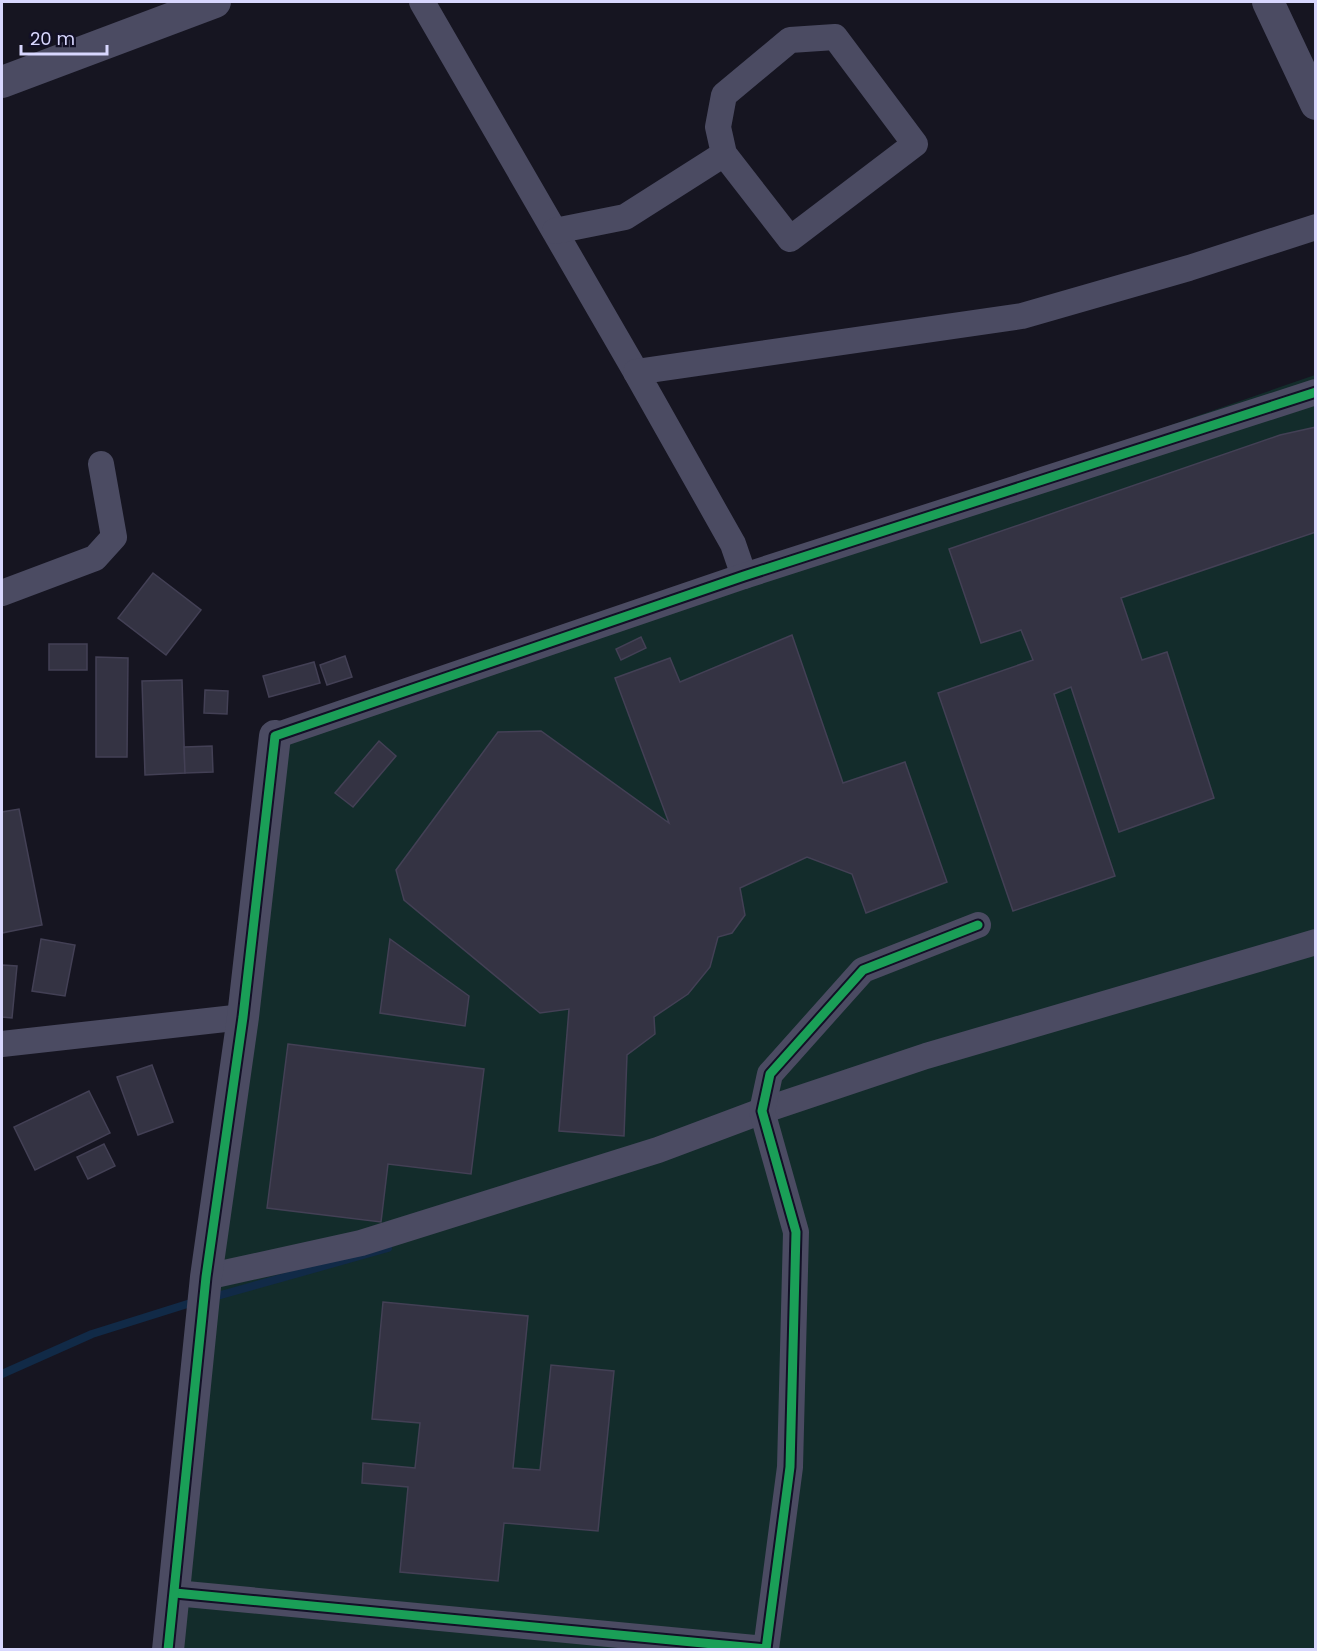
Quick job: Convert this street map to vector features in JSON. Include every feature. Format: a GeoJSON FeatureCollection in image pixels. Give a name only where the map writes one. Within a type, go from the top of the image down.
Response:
{"type":"FeatureCollection","features":[{"type":"Feature","properties":{"kind":"street"},"geometry":{"type":"LineString","coordinates":[[2,82],[215,2]]}},
{"type":"Feature","properties":{"kind":"street"},"geometry":{"type":"LineString","coordinates":[[422,2],[733,544],[744,576]]}},
{"type":"Feature","properties":{"kind":"street"},"geometry":{"type":"LineString","coordinates":[[1268,2],[1316,104]]}},
{"type":"Feature","properties":{"kind":"street"},"geometry":{"type":"LineString","coordinates":[[835,37],[915,144],[790,239],[724,154],[718,127],[724,95],[790,40],[835,37]]}},
{"type":"Feature","properties":{"kind":"street"},"geometry":{"type":"LineString","coordinates":[[555,231],[625,216],[724,154]]}},
{"type":"Feature","properties":{"kind":"street"},"geometry":{"type":"LineString","coordinates":[[636,372],[1022,316],[1189,268],[1316,227]]}},
{"type":"Feature","properties":{"kind":"street"},"geometry":{"type":"LineString","coordinates":[[168,1650],[206,1277],[243,1017],[275,736],[744,576],[1316,392]]}},
{"type":"Feature","properties":{"kind":"street"},"geometry":{"type":"LineString","coordinates":[[2,592],[95,558],[114,537],[101,464]]}},
{"type":"Feature","properties":{"kind":"street"},"geometry":{"type":"LineString","coordinates":[[175,1593],[766,1649],[790,1467],[796,1232],[762,1111],[770,1074],[863,970],[978,924]]}},
{"type":"Feature","properties":{"kind":"street"},"geometry":{"type":"LineString","coordinates":[[206,1277],[361,1243],[658,1150],[762,1111],[926,1056],[1316,942]]}},
{"type":"Feature","properties":{"kind":"street"},"geometry":{"type":"LineString","coordinates":[[2,1044],[243,1017]]}},
{"type":"Feature","properties":{"kind":"green space"},"geometry":{"type":"Polygon","coordinates":[[[1315,375],[1315,1649],[178,1650],[275,736],[1315,375]]]}},
{"type":"Feature","properties":{"kind":"building"},"geometry":{"type":"Polygon","coordinates":[[[1316,427],[1316,532],[1121,598],[1142,660],[1167,652],[1214,798],[1119,832],[1071,687],[1054,694],[1115,876],[1013,911],[938,693],[1033,660],[1021,630],[981,643],[949,549],[1280,435],[1316,427]]]}},
{"type":"Feature","properties":{"kind":"building"},"geometry":{"type":"Polygon","coordinates":[[[153,573],[201,610],[166,655],[118,618],[153,573]]]}},
{"type":"Feature","properties":{"kind":"building"},"geometry":{"type":"Polygon","coordinates":[[[792,635],[843,783],[905,762],[947,882],[866,913],[852,874],[807,857],[740,888],[745,915],[732,933],[718,937],[710,967],[688,994],[654,1017],[655,1034],[627,1055],[624,1136],[559,1131],[569,1009],[540,1013],[404,900],[396,870],[498,732],[541,731],[669,823],[615,678],[670,658],[680,682],[792,635]]]}},
{"type":"Feature","properties":{"kind":"building"},"geometry":{"type":"Polygon","coordinates":[[[641,637],[646,648],[621,660],[616,649],[641,637]]]}},
{"type":"Feature","properties":{"kind":"building"},"geometry":{"type":"Polygon","coordinates":[[[49,644],[87,644],[87,670],[49,670],[49,644]]]}},
{"type":"Feature","properties":{"kind":"building"},"geometry":{"type":"Polygon","coordinates":[[[345,656],[352,677],[327,685],[320,665],[345,656]]]}},
{"type":"Feature","properties":{"kind":"building"},"geometry":{"type":"Polygon","coordinates":[[[96,657],[128,658],[127,757],[96,757],[96,657]]]}},
{"type":"Feature","properties":{"kind":"building"},"geometry":{"type":"Polygon","coordinates":[[[314,662],[320,683],[269,697],[263,676],[314,662]]]}},
{"type":"Feature","properties":{"kind":"building"},"geometry":{"type":"Polygon","coordinates":[[[182,680],[185,773],[145,775],[142,681],[182,680]]]}},
{"type":"Feature","properties":{"kind":"building"},"geometry":{"type":"Polygon","coordinates":[[[205,690],[228,691],[227,714],[204,713],[205,690]]]}},
{"type":"Feature","properties":{"kind":"building"},"geometry":{"type":"Polygon","coordinates":[[[379,741],[396,756],[353,807],[335,793],[379,741]]]}},
{"type":"Feature","properties":{"kind":"building"},"geometry":{"type":"Polygon","coordinates":[[[212,746],[213,772],[185,773],[184,747],[212,746]]]}},
{"type":"Feature","properties":{"kind":"building"},"geometry":{"type":"Polygon","coordinates":[[[19,809],[42,925],[2,933],[2,812],[19,809]]]}},
{"type":"Feature","properties":{"kind":"building"},"geometry":{"type":"Polygon","coordinates":[[[41,939],[75,945],[65,996],[32,991],[41,939]]]}},
{"type":"Feature","properties":{"kind":"building"},"geometry":{"type":"Polygon","coordinates":[[[390,939],[469,996],[465,1026],[380,1013],[390,939]]]}},
{"type":"Feature","properties":{"kind":"building"},"geometry":{"type":"Polygon","coordinates":[[[2,965],[17,966],[12,1018],[2,1017],[2,965]]]}},
{"type":"Feature","properties":{"kind":"building"},"geometry":{"type":"Polygon","coordinates":[[[288,1044],[484,1069],[471,1174],[388,1164],[381,1222],[267,1208],[288,1044]]]}},
{"type":"Feature","properties":{"kind":"building"},"geometry":{"type":"Polygon","coordinates":[[[152,1065],[173,1122],[138,1135],[117,1077],[152,1065]]]}},
{"type":"Feature","properties":{"kind":"building"},"geometry":{"type":"Polygon","coordinates":[[[89,1091],[110,1133],[35,1170],[14,1127],[89,1091]]]}},
{"type":"Feature","properties":{"kind":"building"},"geometry":{"type":"Polygon","coordinates":[[[104,1144],[115,1166],[88,1179],[77,1157],[104,1144]]]}},
{"type":"Feature","properties":{"kind":"building"},"geometry":{"type":"Polygon","coordinates":[[[383,1302],[528,1316],[513,1468],[540,1470],[551,1365],[614,1371],[598,1531],[504,1523],[498,1581],[400,1572],[408,1487],[362,1483],[363,1463],[415,1468],[420,1423],[372,1419],[383,1302]]]}},
{"type":"Feature","properties":{"kind":"waterway"},"geometry":{"type":"LineString","coordinates":[[210,1298],[388,1248]]}},
{"type":"Feature","properties":{"kind":"waterway"},"geometry":{"type":"LineString","coordinates":[[2,1374],[92,1334],[197,1301]]}},
{"type":"Feature","properties":{"kind":"cycle path"},"geometry":{"type":"LineString","coordinates":[[168,1650],[206,1277],[243,1017],[275,736],[744,576],[1316,392]]}},
{"type":"Feature","properties":{"kind":"cycle path"},"geometry":{"type":"LineString","coordinates":[[175,1593],[766,1649],[790,1467],[796,1232],[762,1111],[770,1074],[863,970],[978,925]]}}]}
